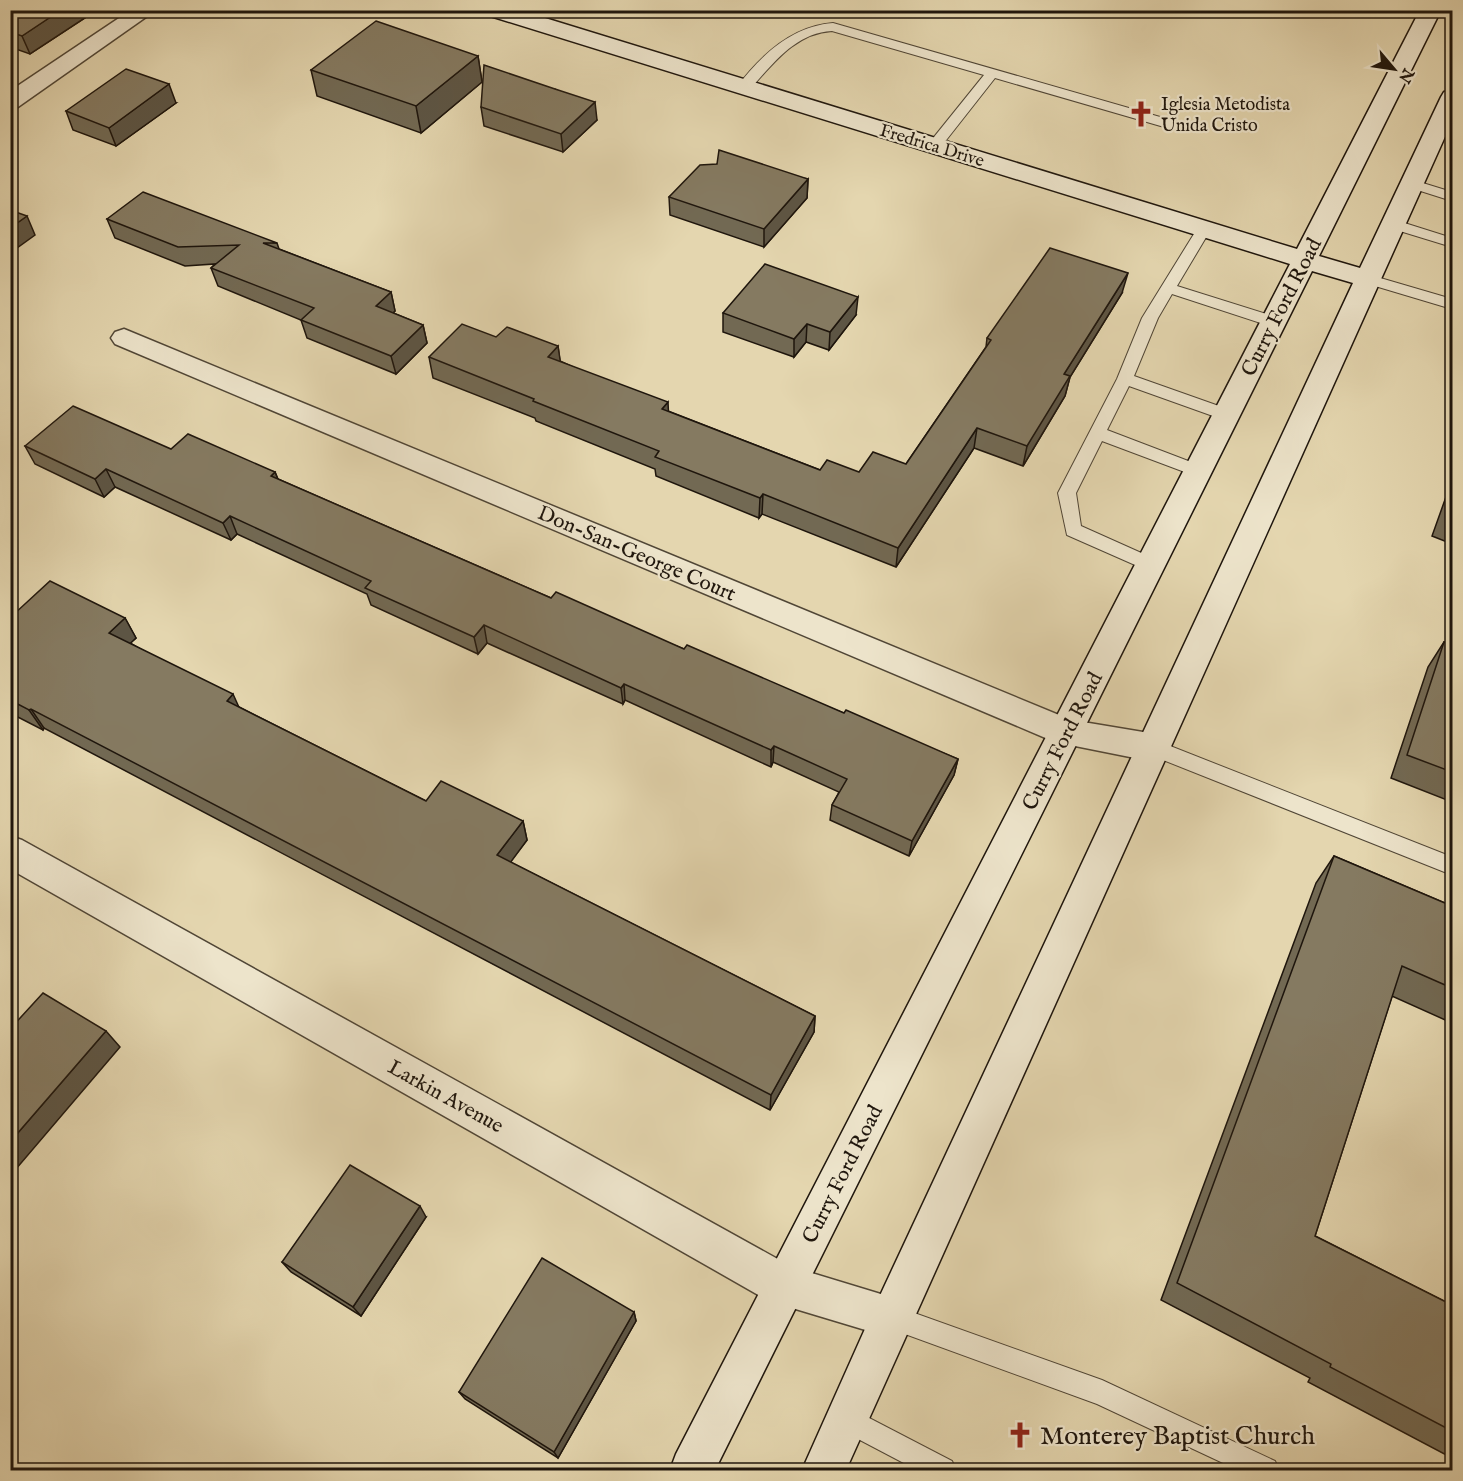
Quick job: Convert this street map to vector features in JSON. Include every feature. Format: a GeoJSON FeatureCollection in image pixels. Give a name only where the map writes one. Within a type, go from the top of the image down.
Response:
{"type":"FeatureCollection","features":[{"type":"Feature","properties":{"kind":"main road"},"geometry":{"type":"LineString","coordinates":[[10,102],[146,10]]}},
{"type":"Feature","properties":{"kind":"main road","name":"Fredrica Drive"},"geometry":{"type":"LineString","coordinates":[[495,10],[1370,280]]}},
{"type":"Feature","properties":{"kind":"main road","name":"Curry Ford Road"},"geometry":{"type":"LineString","coordinates":[[692,1470],[1067,734],[1431,10]]}},
{"type":"Feature","properties":{"kind":"main road"},"geometry":{"type":"LineString","coordinates":[[824,1470],[892,1317],[1370,280],[1452,97]]}},
{"type":"Feature","properties":{"kind":"main road","name":"Don-San-George Court"},"geometry":{"type":"LineString","coordinates":[[124,338],[1067,734],[1155,748]]}},
{"type":"Feature","properties":{"kind":"main road","name":"Larkin Avenue"},"geometry":{"type":"LineString","coordinates":[[10,851],[784,1286],[892,1317]]}},
{"type":"Feature","properties":{"kind":"lane"},"geometry":{"type":"LineString","coordinates":[[744,87],[794,38],[807,30],[833,27],[1176,126]]}},
{"type":"Feature","properties":{"kind":"lane"},"geometry":{"type":"LineString","coordinates":[[935,146],[992,73]]}},
{"type":"Feature","properties":{"kind":"lane"},"geometry":{"type":"LineString","coordinates":[[1413,184],[1452,197]]}},
{"type":"Feature","properties":{"kind":"lane"},"geometry":{"type":"LineString","coordinates":[[1395,225],[1452,243]]}},
{"type":"Feature","properties":{"kind":"lane"},"geometry":{"type":"LineString","coordinates":[[1151,565],[1073,530],[1067,493],[1125,379],[1150,318],[1204,229]]}},
{"type":"Feature","properties":{"kind":"lane"},"geometry":{"type":"LineString","coordinates":[[1370,280],[1452,304]]}},
{"type":"Feature","properties":{"kind":"lane"},"geometry":{"type":"LineString","coordinates":[[1168,288],[1273,322]]}},
{"type":"Feature","properties":{"kind":"lane"},"geometry":{"type":"LineString","coordinates":[[1125,379],[1227,415]]}},
{"type":"Feature","properties":{"kind":"lane"},"geometry":{"type":"LineString","coordinates":[[1097,433],[1198,471]]}},
{"type":"Feature","properties":{"kind":"lane"},"geometry":{"type":"LineString","coordinates":[[1155,748],[1452,866]]}},
{"type":"Feature","properties":{"kind":"lane"},"geometry":{"type":"LineString","coordinates":[[892,1317],[1102,1393],[1266,1470]]}},
{"type":"Feature","properties":{"kind":"lane"},"geometry":{"type":"LineString","coordinates":[[848,1420],[943,1470]]}},
{"type":"Feature","properties":{"kind":"building"},"geometry":{"type":"Polygon","coordinates":[[[10,10],[61,10],[22,36],[10,32],[10,10]]]}},
{"type":"Feature","properties":{"kind":"building"},"geometry":{"type":"Polygon","coordinates":[[[376,21],[478,56],[416,106],[311,70],[376,21]]]}},
{"type":"Feature","properties":{"kind":"building"},"geometry":{"type":"Polygon","coordinates":[[[484,65],[595,102],[561,134],[481,107],[484,65]]]}},
{"type":"Feature","properties":{"kind":"building"},"geometry":{"type":"Polygon","coordinates":[[[126,69],[169,84],[109,128],[66,111],[126,69]]]}},
{"type":"Feature","properties":{"kind":"building"},"geometry":{"type":"Polygon","coordinates":[[[719,150],[808,179],[764,229],[669,197],[700,165],[717,164],[719,150]]]}},
{"type":"Feature","properties":{"kind":"building"},"geometry":{"type":"Polygon","coordinates":[[[143,192],[277,243],[263,243],[391,292],[376,306],[423,325],[391,356],[301,320],[314,308],[211,268],[239,245],[178,247],[107,219],[143,192]]]}},
{"type":"Feature","properties":{"kind":"building"},"geometry":{"type":"Polygon","coordinates":[[[10,210],[27,216],[10,228],[10,210]]]}},
{"type":"Feature","properties":{"kind":"building"},"geometry":{"type":"Polygon","coordinates":[[[1050,248],[1128,273],[1064,374],[1070,376],[1027,446],[977,428],[898,548],[763,494],[760,498],[655,457],[659,451],[429,357],[462,324],[496,337],[507,327],[558,346],[548,357],[668,402],[662,409],[820,470],[827,460],[859,472],[873,452],[906,464],[991,340],[987,338],[1050,248]]]}},
{"type":"Feature","properties":{"kind":"building"},"geometry":{"type":"Polygon","coordinates":[[[765,264],[858,297],[830,332],[807,324],[794,339],[723,313],[765,264]]]}},
{"type":"Feature","properties":{"kind":"building"},"geometry":{"type":"Polygon","coordinates":[[[73,406],[171,449],[188,434],[275,472],[271,476],[551,598],[556,592],[684,649],[687,645],[844,713],[846,710],[958,759],[912,841],[832,805],[847,779],[774,746],[771,750],[624,684],[621,688],[484,625],[474,637],[365,588],[371,581],[230,516],[223,523],[106,469],[95,479],[25,446],[73,406]]]}},
{"type":"Feature","properties":{"kind":"building"},"geometry":{"type":"Polygon","coordinates":[[[1452,495],[1452,513],[1447,511],[1452,495]]]}},
{"type":"Feature","properties":{"kind":"building"},"geometry":{"type":"Polygon","coordinates":[[[50,581],[125,618],[109,633],[233,694],[227,701],[426,801],[441,781],[523,821],[497,855],[815,1016],[771,1095],[10,700],[10,614],[13,615],[50,581]]]}},
{"type":"Feature","properties":{"kind":"building"},"geometry":{"type":"Polygon","coordinates":[[[1444,642],[1452,645],[1452,772],[1407,755],[1444,642]]]}},
{"type":"Feature","properties":{"kind":"building"},"geometry":{"type":"Polygon","coordinates":[[[1334,856],[1452,906],[1452,988],[1402,966],[1315,1236],[1452,1305],[1452,1431],[1177,1283],[1334,856]]]}},
{"type":"Feature","properties":{"kind":"building"},"geometry":{"type":"Polygon","coordinates":[[[43,993],[106,1031],[10,1142],[10,1029],[43,993]]]}},
{"type":"Feature","properties":{"kind":"building"},"geometry":{"type":"Polygon","coordinates":[[[350,1165],[420,1206],[353,1307],[282,1262],[350,1165]]]}},
{"type":"Feature","properties":{"kind":"building"},"geometry":{"type":"Polygon","coordinates":[[[542,1258],[634,1312],[554,1452],[459,1392],[542,1258]]]}},
{"type":"Feature","properties":{"kind":"place","name":"Iglesia Metodista Unida Cristo"},"geometry":{"type":"Point","coordinates":[1141,114]}},
{"type":"Feature","properties":{"kind":"place","name":"Monterey Baptist Church"},"geometry":{"type":"Point","coordinates":[1020,1435]}}]}
